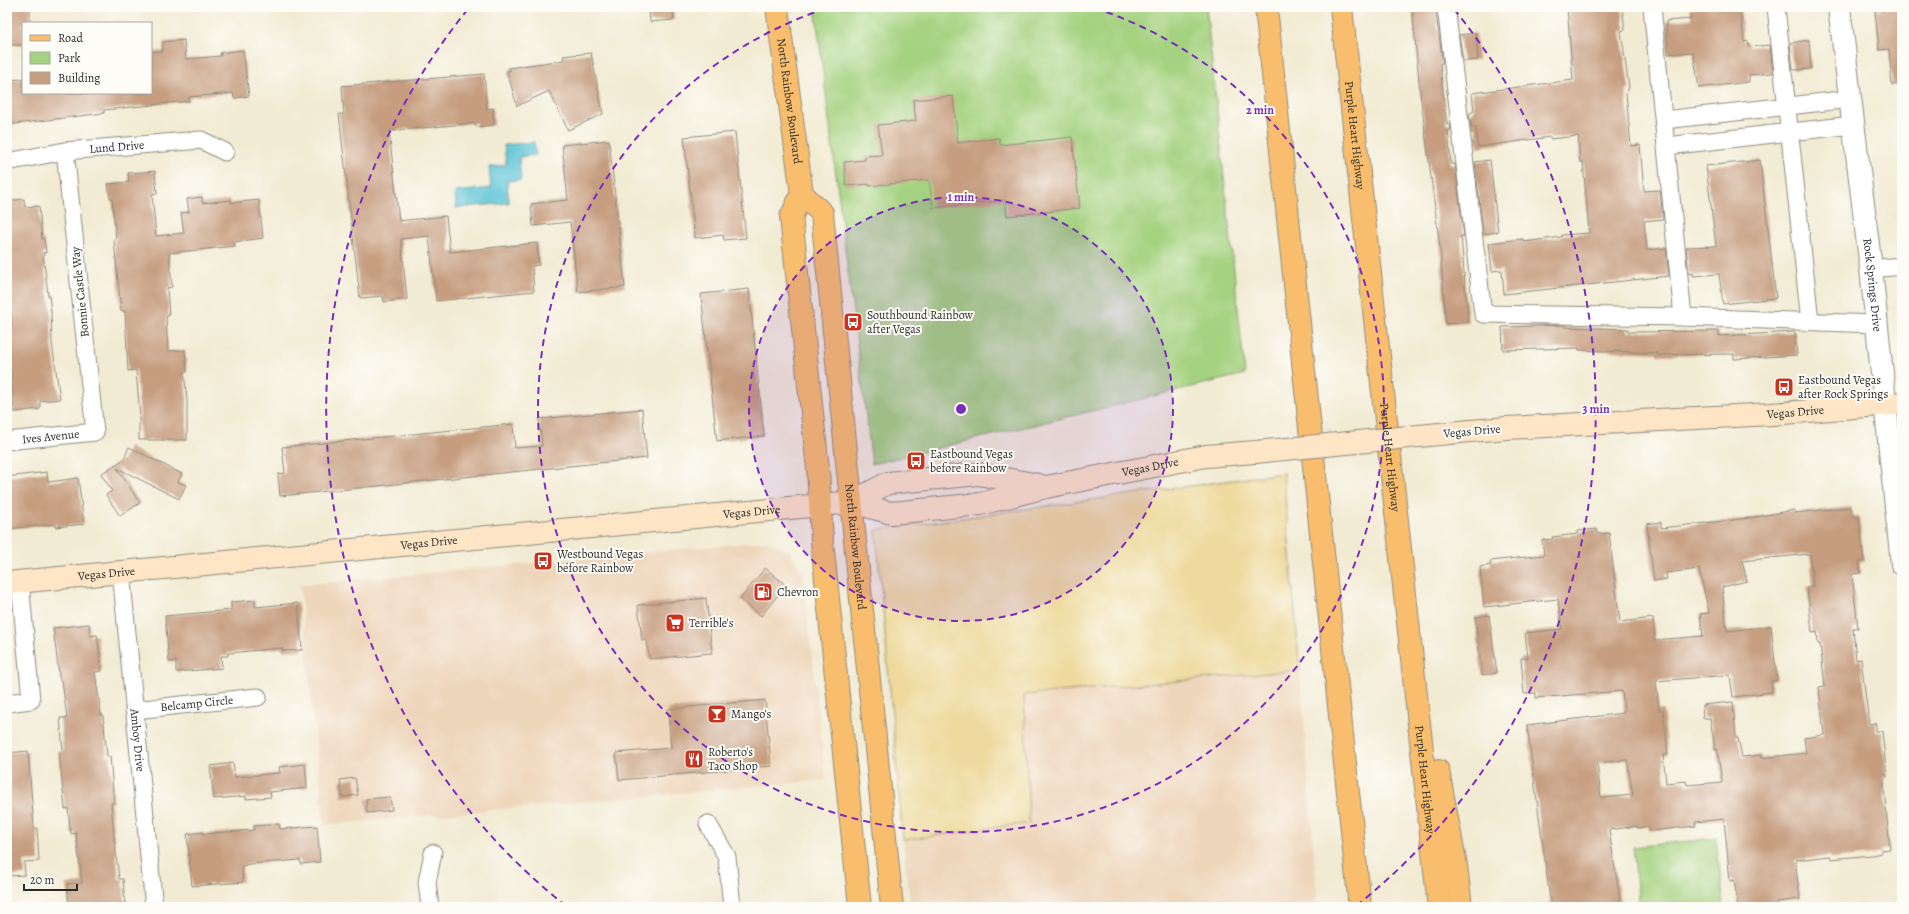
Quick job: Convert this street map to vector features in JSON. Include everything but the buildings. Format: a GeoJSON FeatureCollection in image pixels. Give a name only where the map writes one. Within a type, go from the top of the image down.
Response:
{"type":"FeatureCollection","features":[{"type":"Feature","properties":{"kind":"main road","name":"North Rainbow Boulevard"},"geometry":{"type":"LineString","coordinates":[[777,7],[802,194],[822,213],[892,907]]}},
{"type":"Feature","properties":{"kind":"main road"},"geometry":{"type":"LineString","coordinates":[[1266,7],[1360,907]]}},
{"type":"Feature","properties":{"kind":"main road","name":"Purple Heart Highway"},"geometry":{"type":"LineString","coordinates":[[1341,7],[1408,611],[1439,907]]}},
{"type":"Feature","properties":{"kind":"main road"},"geometry":{"type":"LineString","coordinates":[[802,194],[791,217],[818,469],[823,548],[860,907]]}},
{"type":"Feature","properties":{"kind":"main road","name":"Vegas Drive"},"geometry":{"type":"LineString","coordinates":[[13,583],[852,502],[891,513],[980,504],[1046,486],[1206,456],[1470,431],[1772,414],[1893,404]]}},
{"type":"Feature","properties":{"kind":"main road","name":"Vegas Drive"},"geometry":{"type":"LineString","coordinates":[[852,502],[888,483],[978,474],[1046,486]]}},
{"type":"Feature","properties":{"kind":"main road"},"geometry":{"type":"LineString","coordinates":[[1408,611],[1456,866],[1461,907]]}},
{"type":"Feature","properties":{"kind":"street"},"geometry":{"type":"LineString","coordinates":[[1446,7],[1483,314],[1683,317],[1876,324]]}},
{"type":"Feature","properties":{"kind":"street"},"geometry":{"type":"LineString","coordinates":[[1652,7],[1683,317]]}},
{"type":"Feature","properties":{"kind":"street"},"geometry":{"type":"LineString","coordinates":[[1776,7],[1810,321]]}},
{"type":"Feature","properties":{"kind":"street","name":"Rock Springs Drive"},"geometry":{"type":"LineString","coordinates":[[1839,7],[1871,269],[1876,324],[1893,404],[1902,564]]}},
{"type":"Feature","properties":{"kind":"street"},"geometry":{"type":"LineString","coordinates":[[1664,120],[1850,99]]}},
{"type":"Feature","properties":{"kind":"street"},"geometry":{"type":"LineString","coordinates":[[1667,146],[1853,125]]}},
{"type":"Feature","properties":{"kind":"street","name":"Lund Drive"},"geometry":{"type":"LineString","coordinates":[[7,162],[64,151],[201,140],[225,152]]}},
{"type":"Feature","properties":{"kind":"street","name":"Bonnie Castle Way"},"geometry":{"type":"LineString","coordinates":[[64,151],[94,432]]}},
{"type":"Feature","properties":{"kind":"street"},"geometry":{"type":"LineString","coordinates":[[1871,269],[1902,266]]}},
{"type":"Feature","properties":{"kind":"street","name":"Ives Avenue"},"geometry":{"type":"LineString","coordinates":[[7,441],[94,432]]}},
{"type":"Feature","properties":{"kind":"street","name":"Amboy Drive"},"geometry":{"type":"LineString","coordinates":[[122,572],[154,907]]}},
{"type":"Feature","properties":{"kind":"street"},"geometry":{"type":"LineString","coordinates":[[7,703],[31,700],[13,583]]}},
{"type":"Feature","properties":{"kind":"street","name":"Belcamp Circle"},"geometry":{"type":"LineString","coordinates":[[134,710],[258,697]]}},
{"type":"Feature","properties":{"kind":"street"},"geometry":{"type":"LineString","coordinates":[[708,824],[727,857],[732,907]]}},
{"type":"Feature","properties":{"kind":"street"},"geometry":{"type":"LineString","coordinates":[[430,907],[427,882],[433,853]]}},
{"type":"Feature","properties":{"kind":"shaded area"},"geometry":{"type":"Polygon","coordinates":[[[768,541],[790,551],[803,575],[826,780],[324,825],[300,585],[768,541]]]}},
{"type":"Feature","properties":{"kind":"shaded area"},"geometry":{"type":"Polygon","coordinates":[[[1300,670],[1318,907],[911,907],[903,840],[1029,823],[1024,695],[1300,670]]]}},
{"type":"Feature","properties":{"kind":"green space"},"geometry":{"type":"Polygon","coordinates":[[[815,7],[1206,7],[1245,374],[872,464],[815,7]]]}},
{"type":"Feature","properties":{"kind":"green space"},"geometry":{"type":"Polygon","coordinates":[[[1716,838],[1724,907],[1639,907],[1633,847],[1716,838]]]}},
{"type":"Feature","properties":{"kind":"sand"},"geometry":{"type":"Polygon","coordinates":[[[1283,473],[1300,670],[1024,695],[1029,823],[903,840],[876,530],[1283,473]]]}},
{"type":"Feature","properties":{"kind":"water"},"geometry":{"type":"Polygon","coordinates":[[[534,142],[536,155],[519,157],[521,180],[507,181],[509,203],[456,208],[455,192],[491,188],[489,167],[506,165],[504,145],[534,142]]]}},
{"type":"Feature","properties":{"kind":"place","name":"Southbound Rainbow after Vegas"},"geometry":{"type":"Point","coordinates":[853,322]}},
{"type":"Feature","properties":{"kind":"place","name":"Eastbound Vegas after Rock Springs"},"geometry":{"type":"Point","coordinates":[1784,387]}},
{"type":"Feature","properties":{"kind":"place","name":"Eastbound Vegas before Rainbow"},"geometry":{"type":"Point","coordinates":[916,461]}},
{"type":"Feature","properties":{"kind":"place","name":"Westbound Vegas before Rainbow"},"geometry":{"type":"Point","coordinates":[543,561]}},
{"type":"Feature","properties":{"kind":"place","name":"Chevron"},"geometry":{"type":"Point","coordinates":[763,592]}},
{"type":"Feature","properties":{"kind":"place","name":"Terrible's"},"geometry":{"type":"Point","coordinates":[675,623]}},
{"type":"Feature","properties":{"kind":"place","name":"Mango's"},"geometry":{"type":"Point","coordinates":[717,714]}},
{"type":"Feature","properties":{"kind":"place","name":"Roberto's Taco Shop"},"geometry":{"type":"Point","coordinates":[694,759]}}]}
